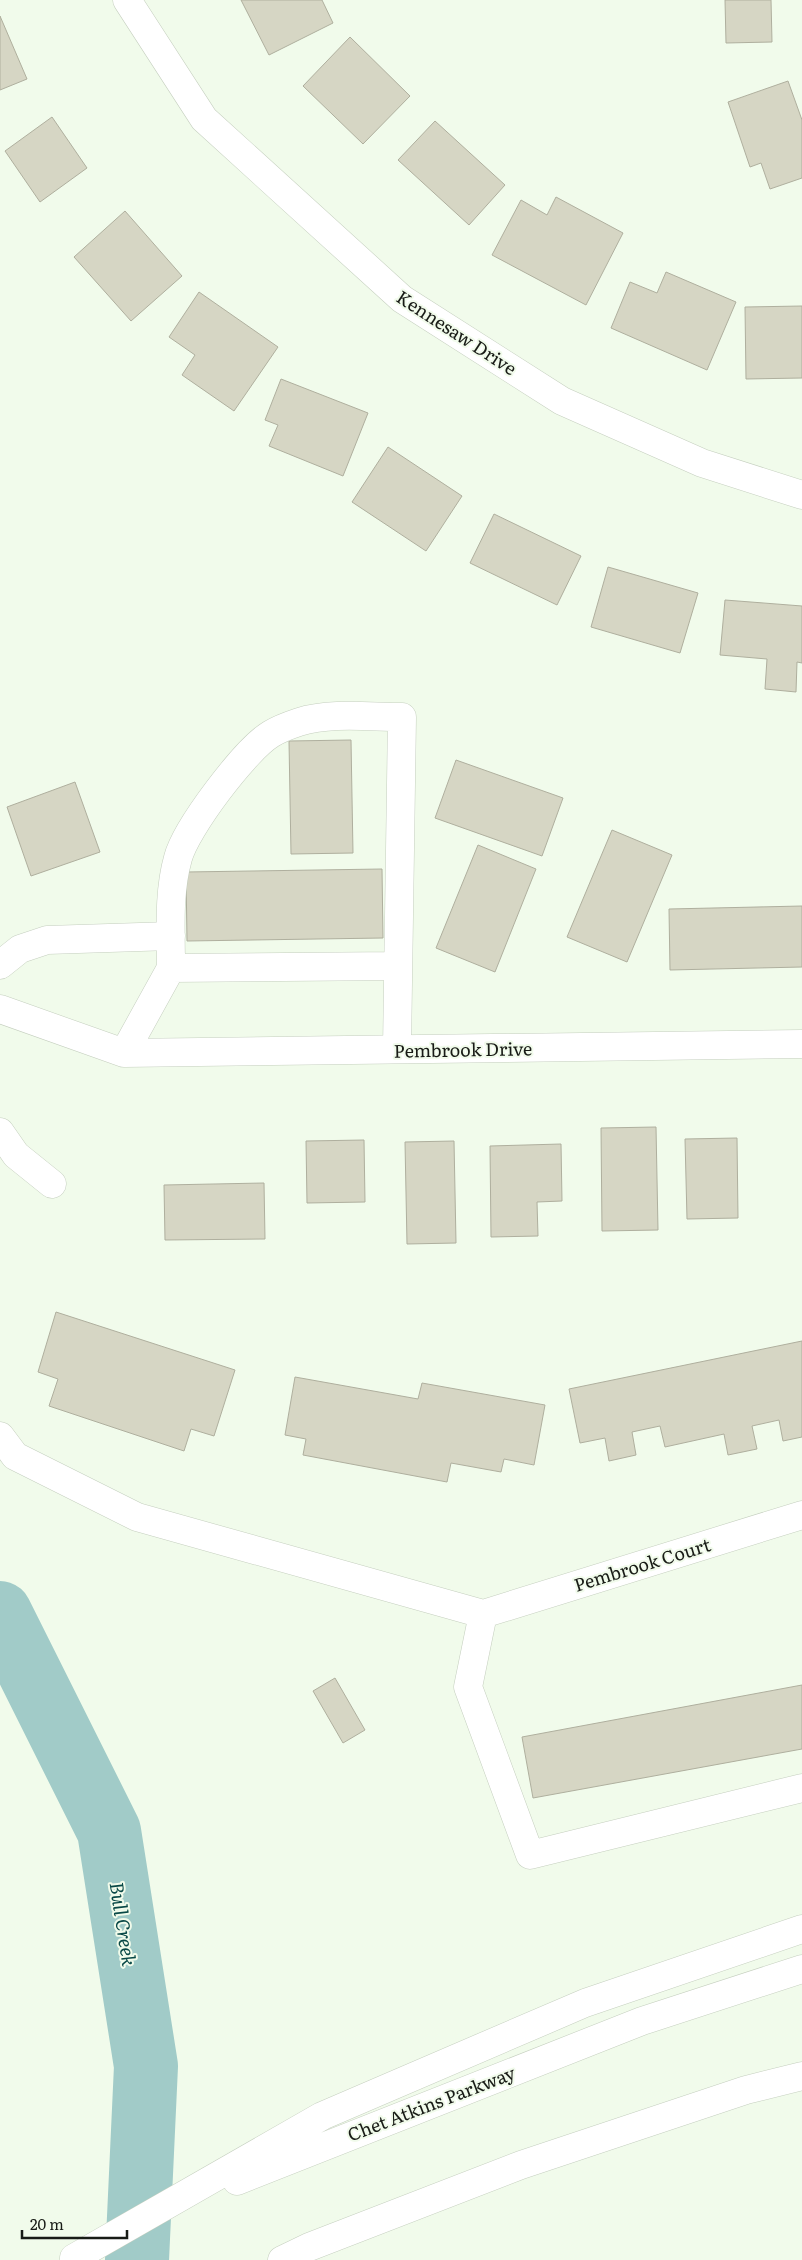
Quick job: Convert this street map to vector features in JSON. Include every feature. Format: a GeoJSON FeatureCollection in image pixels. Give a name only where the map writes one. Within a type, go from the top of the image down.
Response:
{"type":"FeatureCollection","features":[{"type":"Feature","properties":{"kind":"main road","name":"Kennesaw Drive"},"geometry":{"type":"LineString","coordinates":[[127,0],[204,119],[402,299],[562,401],[702,463],[802,495]]}},
{"type":"Feature","properties":{"kind":"main road"},"geometry":{"type":"LineString","coordinates":[[0,1009],[124,1053],[171,968],[173,883],[178,856],[202,813],[225,781],[250,753],[271,734],[300,722],[334,716],[402,717],[397,1049]]}},
{"type":"Feature","properties":{"kind":"main road"},"geometry":{"type":"LineString","coordinates":[[0,965],[20,949],[47,940],[171,936]]}},
{"type":"Feature","properties":{"kind":"main road"},"geometry":{"type":"LineString","coordinates":[[171,968],[398,966]]}},
{"type":"Feature","properties":{"kind":"main road","name":"Pembrook Drive"},"geometry":{"type":"LineString","coordinates":[[124,1053],[802,1044]]}},
{"type":"Feature","properties":{"kind":"main road"},"geometry":{"type":"LineString","coordinates":[[0,1132],[16,1155],[52,1184]]}},
{"type":"Feature","properties":{"kind":"main road"},"geometry":{"type":"LineString","coordinates":[[0,1436],[15,1456],[136,1517],[483,1614],[468,1687],[530,1855],[802,1788]]}},
{"type":"Feature","properties":{"kind":"main road","name":"Pembrook Court"},"geometry":{"type":"LineString","coordinates":[[483,1614],[802,1515]]}},
{"type":"Feature","properties":{"kind":"main road"},"geometry":{"type":"LineString","coordinates":[[72,2259],[322,2116],[585,2003],[802,1929]]}},
{"type":"Feature","properties":{"kind":"main road","name":"Chet Atkins Parkway"},"geometry":{"type":"LineString","coordinates":[[72,2259],[163,2214],[243,2178],[367,2128],[642,2020],[802,1969]]}},
{"type":"Feature","properties":{"kind":"main road"},"geometry":{"type":"LineString","coordinates":[[282,2260],[520,2165],[746,2090],[802,2076]]}},
{"type":"Feature","properties":{"kind":"building"},"geometry":{"type":"Polygon","coordinates":[[[241,0],[322,0],[333,23],[269,55],[241,0]]]}},
{"type":"Feature","properties":{"kind":"building"},"geometry":{"type":"Polygon","coordinates":[[[725,0],[771,0],[772,42],[726,43],[725,0]]]}},
{"type":"Feature","properties":{"kind":"building"},"geometry":{"type":"Polygon","coordinates":[[[0,16],[27,79],[0,90],[0,16]]]}},
{"type":"Feature","properties":{"kind":"building"},"geometry":{"type":"Polygon","coordinates":[[[350,37],[410,96],[363,144],[303,86],[350,37]]]}},
{"type":"Feature","properties":{"kind":"building"},"geometry":{"type":"Polygon","coordinates":[[[788,81],[802,120],[802,178],[770,189],[761,163],[750,167],[728,102],[788,81]]]}},
{"type":"Feature","properties":{"kind":"building"},"geometry":{"type":"Polygon","coordinates":[[[52,117],[87,168],[40,202],[5,151],[52,117]]]}},
{"type":"Feature","properties":{"kind":"building"},"geometry":{"type":"Polygon","coordinates":[[[435,121],[505,185],[469,225],[398,160],[435,121]]]}},
{"type":"Feature","properties":{"kind":"building"},"geometry":{"type":"Polygon","coordinates":[[[556,197],[623,233],[586,305],[492,255],[521,200],[547,215],[556,197]]]}},
{"type":"Feature","properties":{"kind":"building"},"geometry":{"type":"Polygon","coordinates":[[[125,211],[182,276],[131,321],[74,257],[125,211]]]}},
{"type":"Feature","properties":{"kind":"building"},"geometry":{"type":"Polygon","coordinates":[[[666,272],[736,302],[707,370],[611,328],[630,282],[657,293],[666,272]]]}},
{"type":"Feature","properties":{"kind":"building"},"geometry":{"type":"Polygon","coordinates":[[[199,292],[278,347],[234,411],[182,375],[195,355],[169,337],[199,292]]]}},
{"type":"Feature","properties":{"kind":"building"},"geometry":{"type":"Polygon","coordinates":[[[802,306],[802,378],[746,379],[745,307],[802,306]]]}},
{"type":"Feature","properties":{"kind":"building"},"geometry":{"type":"Polygon","coordinates":[[[281,379],[368,413],[343,476],[269,446],[278,425],[265,420],[281,379]]]}},
{"type":"Feature","properties":{"kind":"building"},"geometry":{"type":"Polygon","coordinates":[[[388,447],[462,496],[426,551],[352,502],[388,447]]]}},
{"type":"Feature","properties":{"kind":"building"},"geometry":{"type":"Polygon","coordinates":[[[494,514],[581,556],[557,605],[470,563],[494,514]]]}},
{"type":"Feature","properties":{"kind":"building"},"geometry":{"type":"Polygon","coordinates":[[[608,567],[698,593],[680,653],[591,627],[608,567]]]}},
{"type":"Feature","properties":{"kind":"building"},"geometry":{"type":"Polygon","coordinates":[[[725,600],[802,606],[802,663],[797,662],[796,692],[765,689],[767,659],[720,655],[725,600]]]}},
{"type":"Feature","properties":{"kind":"building"},"geometry":{"type":"Polygon","coordinates":[[[351,740],[353,853],[291,854],[289,741],[351,740]]]}},
{"type":"Feature","properties":{"kind":"building"},"geometry":{"type":"Polygon","coordinates":[[[456,760],[563,798],[542,856],[435,818],[456,760]]]}},
{"type":"Feature","properties":{"kind":"building"},"geometry":{"type":"Polygon","coordinates":[[[75,782],[100,852],[31,876],[7,807],[75,782]]]}},
{"type":"Feature","properties":{"kind":"building"},"geometry":{"type":"Polygon","coordinates":[[[612,830],[672,855],[627,962],[567,937],[612,830]]]}},
{"type":"Feature","properties":{"kind":"building"},"geometry":{"type":"Polygon","coordinates":[[[478,845],[536,869],[495,972],[436,948],[478,845]]]}},
{"type":"Feature","properties":{"kind":"building"},"geometry":{"type":"Polygon","coordinates":[[[382,869],[383,938],[187,941],[186,872],[382,869]]]}},
{"type":"Feature","properties":{"kind":"building"},"geometry":{"type":"Polygon","coordinates":[[[802,906],[802,967],[670,970],[669,909],[802,906]]]}},
{"type":"Feature","properties":{"kind":"building"},"geometry":{"type":"Polygon","coordinates":[[[656,1127],[658,1230],[602,1231],[601,1128],[656,1127]]]}},
{"type":"Feature","properties":{"kind":"building"},"geometry":{"type":"Polygon","coordinates":[[[737,1138],[738,1218],[687,1219],[685,1139],[737,1138]]]}},
{"type":"Feature","properties":{"kind":"building"},"geometry":{"type":"Polygon","coordinates":[[[364,1140],[365,1202],[307,1203],[306,1141],[364,1140]]]}},
{"type":"Feature","properties":{"kind":"building"},"geometry":{"type":"Polygon","coordinates":[[[454,1141],[456,1243],[407,1244],[405,1142],[454,1141]]]}},
{"type":"Feature","properties":{"kind":"building"},"geometry":{"type":"Polygon","coordinates":[[[561,1144],[562,1201],[537,1202],[538,1236],[491,1237],[490,1146],[561,1144]]]}},
{"type":"Feature","properties":{"kind":"building"},"geometry":{"type":"Polygon","coordinates":[[[264,1183],[265,1239],[165,1240],[164,1185],[264,1183]]]}},
{"type":"Feature","properties":{"kind":"building"},"geometry":{"type":"Polygon","coordinates":[[[56,1312],[235,1370],[214,1436],[191,1429],[184,1451],[49,1406],[58,1379],[38,1372],[56,1312]]]}},
{"type":"Feature","properties":{"kind":"building"},"geometry":{"type":"Polygon","coordinates":[[[802,1341],[802,1437],[783,1441],[779,1420],[752,1426],[757,1449],[728,1455],[724,1434],[665,1447],[660,1426],[632,1432],[636,1455],[609,1461],[605,1438],[580,1443],[569,1389],[802,1341]]]}},
{"type":"Feature","properties":{"kind":"building"},"geometry":{"type":"Polygon","coordinates":[[[295,1377],[418,1399],[422,1383],[545,1405],[534,1465],[504,1459],[501,1472],[451,1463],[447,1482],[303,1455],[306,1439],[285,1435],[295,1377]]]}},
{"type":"Feature","properties":{"kind":"building"},"geometry":{"type":"Polygon","coordinates":[[[335,1678],[365,1730],[343,1743],[313,1691],[335,1678]]]}},
{"type":"Feature","properties":{"kind":"building"},"geometry":{"type":"Polygon","coordinates":[[[802,1685],[802,1749],[533,1798],[522,1737],[802,1685]]]}},
{"type":"Feature","properties":{"kind":"waterway","name":"Bull Creek"},"geometry":{"type":"LineString","coordinates":[[0,1613],[109,1831],[146,2066],[137,2260]]}}]}
